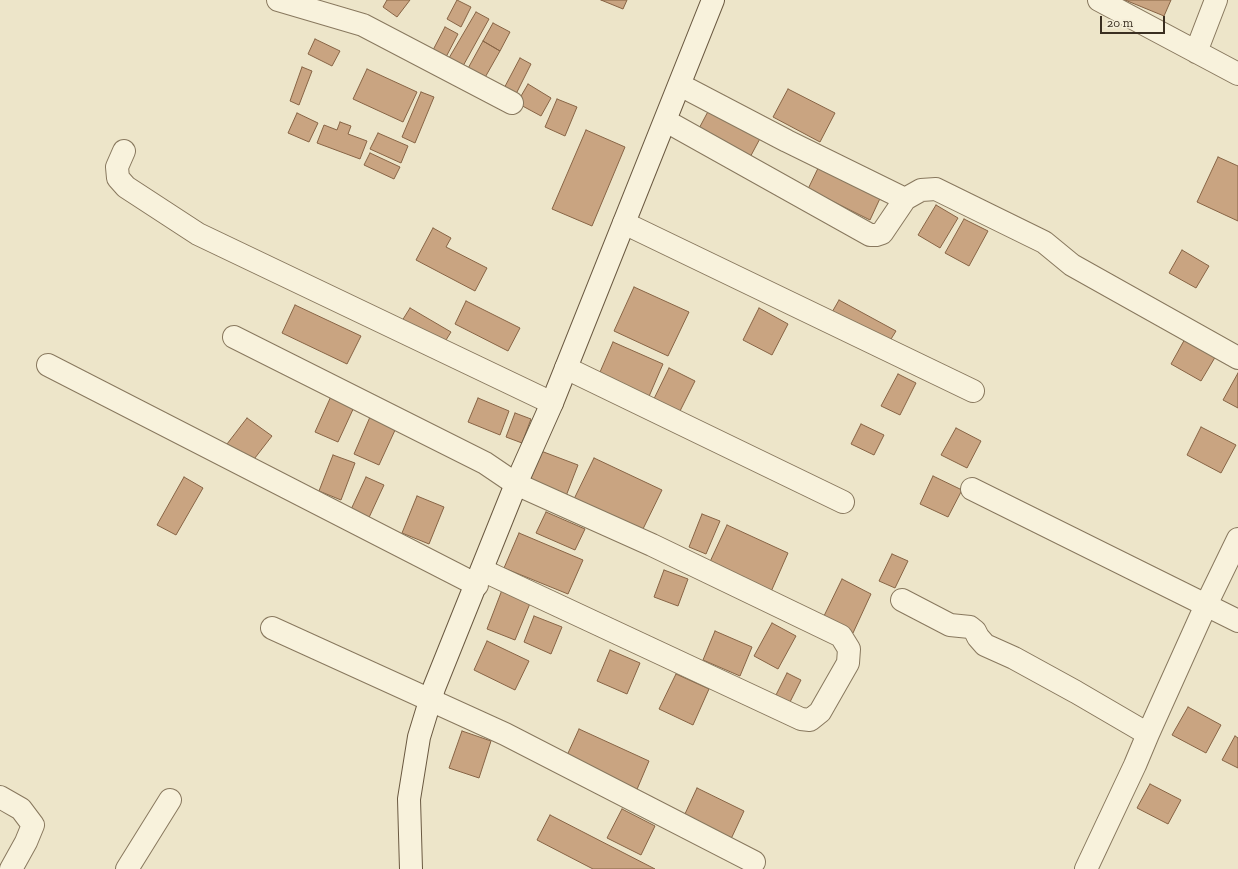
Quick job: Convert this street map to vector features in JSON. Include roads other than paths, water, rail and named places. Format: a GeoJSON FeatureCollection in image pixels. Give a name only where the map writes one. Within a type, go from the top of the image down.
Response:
{"type":"FeatureCollection","features":[{"type":"Feature","properties":{"kind":"street"},"geometry":{"type":"LineString","coordinates":[[278,0],[362,25],[512,104]]}},
{"type":"Feature","properties":{"kind":"street"},"geometry":{"type":"LineString","coordinates":[[411,869],[409,799],[419,737],[434,688],[480,577],[516,484],[552,403],[666,121],[713,0]]}},
{"type":"Feature","properties":{"kind":"street"},"geometry":{"type":"LineString","coordinates":[[1196,52],[1216,0]]}},
{"type":"Feature","properties":{"kind":"street"},"geometry":{"type":"LineString","coordinates":[[1112,3],[1196,52],[1238,74]]}},
{"type":"Feature","properties":{"kind":"street"},"geometry":{"type":"LineString","coordinates":[[680,85],[787,141],[906,199]]}},
{"type":"Feature","properties":{"kind":"street"},"geometry":{"type":"LineString","coordinates":[[666,121],[870,235],[882,233],[906,199],[921,190],[936,189],[1044,242],[1072,265],[1238,358]]}},
{"type":"Feature","properties":{"kind":"street"},"geometry":{"type":"LineString","coordinates":[[124,150],[117,167],[118,178],[126,187],[198,234],[552,403]]}},
{"type":"Feature","properties":{"kind":"street"},"geometry":{"type":"LineString","coordinates":[[624,223],[973,391]]}},
{"type":"Feature","properties":{"kind":"street"},"geometry":{"type":"LineString","coordinates":[[48,365],[480,577],[801,719],[810,720],[820,712],[848,663],[849,649],[841,636],[652,545],[516,484],[484,463],[234,336]]}},
{"type":"Feature","properties":{"kind":"street"},"geometry":{"type":"LineString","coordinates":[[566,368],[842,502]]}},
{"type":"Feature","properties":{"kind":"street"},"geometry":{"type":"LineString","coordinates":[[972,489],[1238,621]]}},
{"type":"Feature","properties":{"kind":"street"},"geometry":{"type":"LineString","coordinates":[[1086,869],[1135,765],[1206,605],[1238,539]]}},
{"type":"Feature","properties":{"kind":"street"},"geometry":{"type":"LineString","coordinates":[[902,600],[950,625],[970,627],[976,631],[981,641],[985,645],[1014,658],[1069,688],[1148,734]]}},
{"type":"Feature","properties":{"kind":"street"},"geometry":{"type":"LineString","coordinates":[[272,628],[505,734],[754,862]]}},
{"type":"Feature","properties":{"kind":"street"},"geometry":{"type":"LineString","coordinates":[[0,797],[21,809],[33,826],[11,869]]}},
{"type":"Feature","properties":{"kind":"street"},"geometry":{"type":"LineString","coordinates":[[127,869],[170,800]]}}]}
